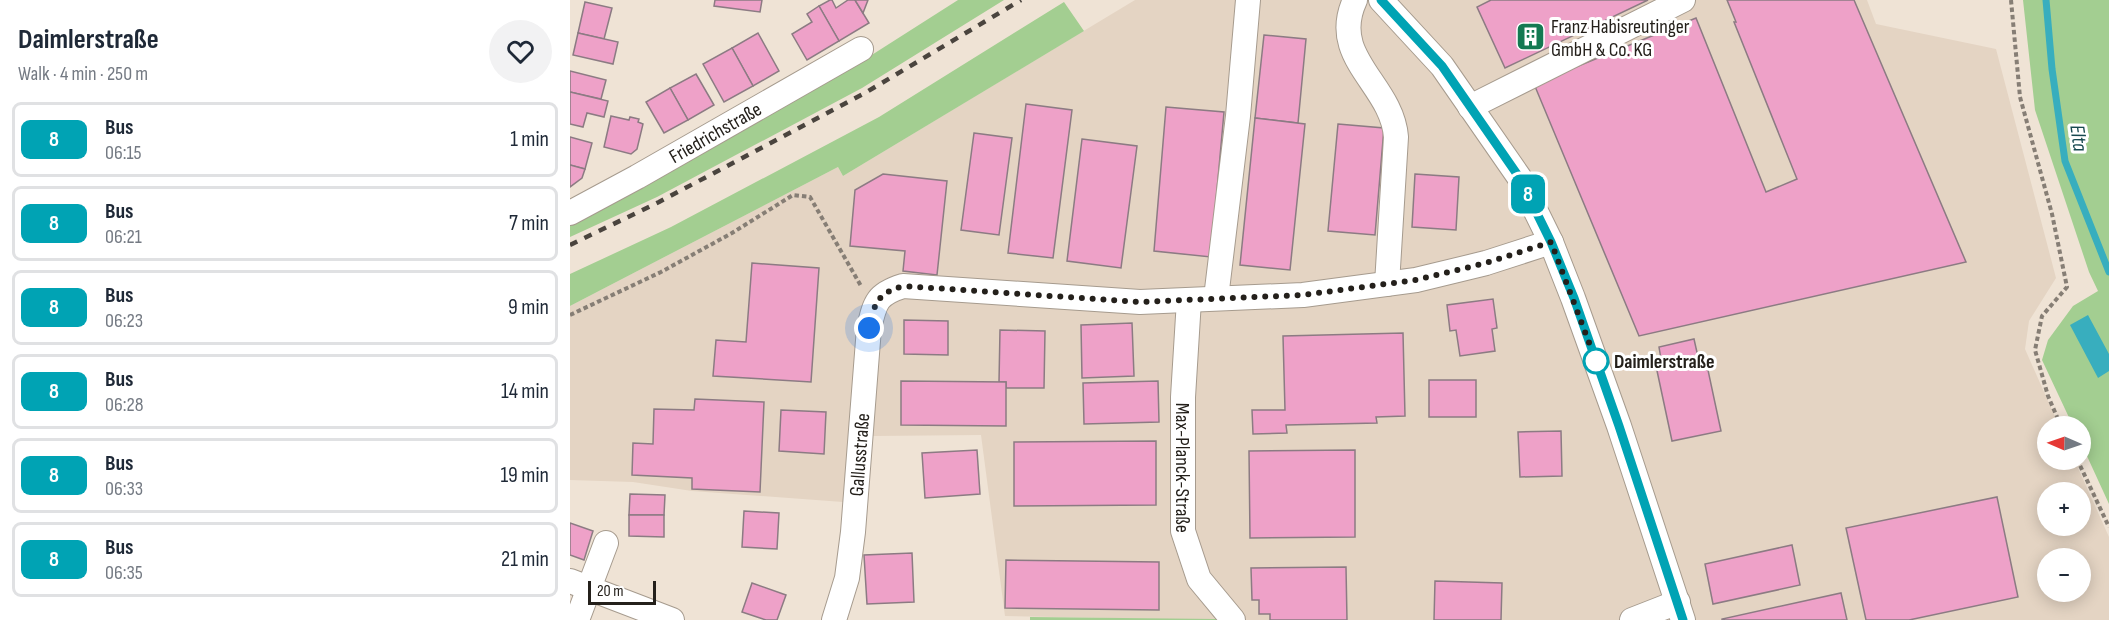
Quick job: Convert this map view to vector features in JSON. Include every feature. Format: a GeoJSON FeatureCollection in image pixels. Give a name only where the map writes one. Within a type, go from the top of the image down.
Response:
{"type":"FeatureCollection","features":[{"type":"Feature","properties":{"kind":"street"},"geometry":{"type":"LineString","coordinates":[[1216,298],[1238,116],[1248,0]]}},
{"type":"Feature","properties":{"kind":"street"},"geometry":{"type":"LineString","coordinates":[[1355,0],[1347,27],[1349,43],[1355,57],[1395,121],[1387,284]]}},
{"type":"Feature","properties":{"kind":"street"},"geometry":{"type":"LineString","coordinates":[[1383,0],[1442,66],[1519,177],[1551,242],[1574,298],[1680,611],[1632,620]]}},
{"type":"Feature","properties":{"kind":"street"},"geometry":{"type":"LineString","coordinates":[[1470,106],[1683,0]]}},
{"type":"Feature","properties":{"kind":"street","name":"Friedrichstraße"},"geometry":{"type":"LineString","coordinates":[[570,213],[861,49]]}},
{"type":"Feature","properties":{"kind":"street"},"geometry":{"type":"LineString","coordinates":[[880,299],[903,286],[1140,302],[1303,295],[1416,280],[1486,263],[1551,242]]}},
{"type":"Feature","properties":{"kind":"street","name":"Gallusstraße"},"geometry":{"type":"LineString","coordinates":[[834,620],[847,578],[853,532],[869,328],[880,299]]}},
{"type":"Feature","properties":{"kind":"street","name":"Max-Planck-Straße"},"geometry":{"type":"LineString","coordinates":[[1189,300],[1183,397],[1183,531],[1199,579],[1233,620]]}},
{"type":"Feature","properties":{"kind":"street"},"geometry":{"type":"LineString","coordinates":[[577,620],[579,585],[606,543]]}},
{"type":"Feature","properties":{"kind":"street"},"geometry":{"type":"LineString","coordinates":[[579,585],[672,620]]}},
{"type":"Feature","properties":{"kind":"path"},"geometry":{"type":"LineString","coordinates":[[2011,0],[2020,97],[2052,214],[2067,287],[2042,316],[2035,350],[2048,396],[2057,416]]}},
{"type":"Feature","properties":{"kind":"path"},"geometry":{"type":"LineString","coordinates":[[570,315],[661,272],[732,233],[794,195],[810,197],[880,299]]}},
{"type":"Feature","properties":{"kind":"path"},"geometry":{"type":"LineString","coordinates":[[2082,470],[2109,527]]}},
{"type":"Feature","properties":{"kind":"shaded area"},"geometry":{"type":"Polygon","coordinates":[[[1135,0],[1867,0],[1876,24],[1996,49],[2056,278],[2029,321],[2025,349],[2055,416],[2037,416],[2037,470],[2079,470],[2084,482],[2037,482],[2037,536],[2091,536],[2091,497],[2109,537],[2109,620],[1218,620],[1005,616],[981,435],[873,436],[843,502],[692,491],[633,482],[570,480],[570,306],[838,167],[843,176],[1135,0]]]}},
{"type":"Feature","properties":{"kind":"green space"},"geometry":{"type":"Polygon","coordinates":[[[958,0],[1004,0],[862,88],[657,197],[570,237],[570,220],[867,58],[958,0]]]}},
{"type":"Feature","properties":{"kind":"green space"},"geometry":{"type":"Polygon","coordinates":[[[2023,0],[2109,0],[2109,504],[2091,465],[2091,416],[2068,416],[2042,360],[2048,340],[2073,306],[2098,291],[2089,272],[2035,110],[2023,0]]]}},
{"type":"Feature","properties":{"kind":"green space"},"geometry":{"type":"Polygon","coordinates":[[[1064,2],[1084,31],[843,176],[838,167],[570,306],[570,274],[671,227],[879,117],[1064,2]]]}},
{"type":"Feature","properties":{"kind":"green space"},"geometry":{"type":"Polygon","coordinates":[[[1030,617],[1216,619],[1218,620],[1030,620],[1030,617]]]}},
{"type":"Feature","properties":{"kind":"water"},"geometry":{"type":"Polygon","coordinates":[[[2088,315],[2109,354],[2109,371],[2098,378],[2070,325],[2088,315]]]}},
{"type":"Feature","properties":{"kind":"building"},"geometry":{"type":"Polygon","coordinates":[[[715,0],[762,0],[760,12],[714,6],[715,0]]]}},
{"type":"Feature","properties":{"kind":"building"},"geometry":{"type":"Polygon","coordinates":[[[830,0],[836,8],[848,0],[855,0],[869,23],[839,41],[819,6],[830,0]]]}},
{"type":"Feature","properties":{"kind":"building"},"geometry":{"type":"Polygon","coordinates":[[[855,0],[868,0],[863,13],[855,0]]]}},
{"type":"Feature","properties":{"kind":"building","name":"Franz Habisreutinger GmbH & Co. KG"},"geometry":{"type":"Polygon","coordinates":[[[1491,0],[1648,0],[1505,68],[1477,7],[1491,0]]]}},
{"type":"Feature","properties":{"kind":"building"},"geometry":{"type":"Polygon","coordinates":[[[1727,0],[1854,0],[1966,262],[1639,336],[1534,84],[1696,18],[1766,192],[1797,179],[1727,0]]]}},
{"type":"Feature","properties":{"kind":"building"},"geometry":{"type":"Polygon","coordinates":[[[585,2],[612,8],[604,39],[578,33],[585,2]]]}},
{"type":"Feature","properties":{"kind":"building"},"geometry":{"type":"Polygon","coordinates":[[[819,6],[839,41],[807,60],[792,34],[812,22],[807,14],[819,6]]]}},
{"type":"Feature","properties":{"kind":"building"},"geometry":{"type":"Polygon","coordinates":[[[578,33],[618,42],[613,64],[573,55],[578,33]]]}},
{"type":"Feature","properties":{"kind":"building"},"geometry":{"type":"Polygon","coordinates":[[[758,33],[779,71],[753,86],[732,48],[758,33]]]}},
{"type":"Feature","properties":{"kind":"building"},"geometry":{"type":"Polygon","coordinates":[[[1264,35],[1306,39],[1298,123],[1255,118],[1264,35]]]}},
{"type":"Feature","properties":{"kind":"building"},"geometry":{"type":"Polygon","coordinates":[[[732,48],[753,86],[724,102],[703,64],[732,48]]]}},
{"type":"Feature","properties":{"kind":"building"},"geometry":{"type":"Polygon","coordinates":[[[570,71],[606,80],[601,99],[570,92],[570,71]]]}},
{"type":"Feature","properties":{"kind":"building"},"geometry":{"type":"Polygon","coordinates":[[[696,74],[714,105],[688,120],[670,88],[696,74]]]}},
{"type":"Feature","properties":{"kind":"building"},"geometry":{"type":"Polygon","coordinates":[[[670,88],[688,120],[664,133],[646,102],[670,88]]]}},
{"type":"Feature","properties":{"kind":"building"},"geometry":{"type":"Polygon","coordinates":[[[570,92],[608,101],[604,117],[587,113],[583,127],[570,124],[570,92]]]}},
{"type":"Feature","properties":{"kind":"building"},"geometry":{"type":"Polygon","coordinates":[[[1026,104],[1072,110],[1053,258],[1008,253],[1026,104]]]}},
{"type":"Feature","properties":{"kind":"building"},"geometry":{"type":"Polygon","coordinates":[[[1166,107],[1224,112],[1211,257],[1154,251],[1166,107]]]}},
{"type":"Feature","properties":{"kind":"building"},"geometry":{"type":"Polygon","coordinates":[[[611,116],[629,120],[630,117],[639,119],[638,122],[643,124],[637,149],[631,154],[604,147],[611,116]]]}},
{"type":"Feature","properties":{"kind":"building"},"geometry":{"type":"Polygon","coordinates":[[[1255,118],[1305,124],[1290,270],[1240,265],[1255,118]]]}},
{"type":"Feature","properties":{"kind":"building"},"geometry":{"type":"Polygon","coordinates":[[[1338,124],[1384,128],[1375,235],[1328,231],[1338,124]]]}},
{"type":"Feature","properties":{"kind":"building"},"geometry":{"type":"Polygon","coordinates":[[[974,133],[1012,138],[999,235],[961,230],[974,133]]]}},
{"type":"Feature","properties":{"kind":"building"},"geometry":{"type":"Polygon","coordinates":[[[570,137],[592,143],[585,169],[570,165],[570,137]]]}},
{"type":"Feature","properties":{"kind":"building"},"geometry":{"type":"Polygon","coordinates":[[[1082,139],[1137,146],[1121,268],[1067,261],[1082,139]]]}},
{"type":"Feature","properties":{"kind":"building"},"geometry":{"type":"Polygon","coordinates":[[[570,165],[585,169],[582,178],[570,187],[570,165]]]}},
{"type":"Feature","properties":{"kind":"building"},"geometry":{"type":"Polygon","coordinates":[[[883,174],[947,181],[937,275],[903,271],[905,251],[850,246],[855,190],[883,174]]]}},
{"type":"Feature","properties":{"kind":"building"},"geometry":{"type":"Polygon","coordinates":[[[1415,174],[1459,177],[1456,230],[1412,227],[1415,174]]]}},
{"type":"Feature","properties":{"kind":"building"},"geometry":{"type":"Polygon","coordinates":[[[752,263],[819,268],[811,382],[713,376],[716,340],[746,342],[752,263]]]}},
{"type":"Feature","properties":{"kind":"building"},"geometry":{"type":"Polygon","coordinates":[[[1493,299],[1497,328],[1492,329],[1495,351],[1460,356],[1456,330],[1450,331],[1447,305],[1493,299]]]}},
{"type":"Feature","properties":{"kind":"building"},"geometry":{"type":"Polygon","coordinates":[[[904,320],[948,321],[948,355],[904,354],[904,320]]]}},
{"type":"Feature","properties":{"kind":"building"},"geometry":{"type":"Polygon","coordinates":[[[1132,323],[1134,376],[1082,378],[1081,325],[1132,323]]]}},
{"type":"Feature","properties":{"kind":"building"},"geometry":{"type":"Polygon","coordinates":[[[1000,330],[1045,331],[1044,388],[1006,388],[1006,382],[999,382],[1000,330]]]}},
{"type":"Feature","properties":{"kind":"building"},"geometry":{"type":"Polygon","coordinates":[[[1403,333],[1405,416],[1376,417],[1377,423],[1286,425],[1287,433],[1253,434],[1252,410],[1285,410],[1283,336],[1403,333]]]}},
{"type":"Feature","properties":{"kind":"building"},"geometry":{"type":"Polygon","coordinates":[[[1694,339],[1698,357],[1705,356],[1721,431],[1672,441],[1656,366],[1662,365],[1659,347],[1694,339]]]}},
{"type":"Feature","properties":{"kind":"building"},"geometry":{"type":"Polygon","coordinates":[[[1429,380],[1476,380],[1476,417],[1429,417],[1429,380]]]}},
{"type":"Feature","properties":{"kind":"building"},"geometry":{"type":"Polygon","coordinates":[[[901,381],[1006,382],[1006,426],[901,425],[901,381]]]}},
{"type":"Feature","properties":{"kind":"building"},"geometry":{"type":"Polygon","coordinates":[[[1158,381],[1159,422],[1084,424],[1083,383],[1158,381]]]}},
{"type":"Feature","properties":{"kind":"building"},"geometry":{"type":"Polygon","coordinates":[[[695,399],[764,402],[760,492],[692,489],[692,478],[632,475],[633,443],[653,444],[654,409],[694,410],[695,399]]]}},
{"type":"Feature","properties":{"kind":"building"},"geometry":{"type":"Polygon","coordinates":[[[781,410],[826,412],[824,454],[779,451],[781,410]]]}},
{"type":"Feature","properties":{"kind":"building"},"geometry":{"type":"Polygon","coordinates":[[[1561,431],[1562,476],[1520,477],[1518,432],[1561,431]]]}},
{"type":"Feature","properties":{"kind":"building"},"geometry":{"type":"Polygon","coordinates":[[[1156,441],[1156,505],[1014,506],[1014,442],[1156,441]]]}},
{"type":"Feature","properties":{"kind":"building"},"geometry":{"type":"Polygon","coordinates":[[[977,450],[980,494],[925,498],[922,453],[977,450]]]}},
{"type":"Feature","properties":{"kind":"building"},"geometry":{"type":"Polygon","coordinates":[[[1355,450],[1355,537],[1250,538],[1249,451],[1355,450]]]}},
{"type":"Feature","properties":{"kind":"building"},"geometry":{"type":"Polygon","coordinates":[[[630,494],[665,495],[664,515],[629,515],[630,494]]]}},
{"type":"Feature","properties":{"kind":"building"},"geometry":{"type":"Polygon","coordinates":[[[1997,497],[2018,597],[1909,620],[1866,620],[1846,528],[1997,497]]]}},
{"type":"Feature","properties":{"kind":"building"},"geometry":{"type":"Polygon","coordinates":[[[744,511],[779,513],[777,549],[742,547],[744,511]]]}},
{"type":"Feature","properties":{"kind":"building"},"geometry":{"type":"Polygon","coordinates":[[[629,515],[664,515],[664,537],[629,536],[629,515]]]}},
{"type":"Feature","properties":{"kind":"building"},"geometry":{"type":"Polygon","coordinates":[[[570,523],[593,531],[584,560],[570,555],[570,523]]]}},
{"type":"Feature","properties":{"kind":"building"},"geometry":{"type":"Polygon","coordinates":[[[1792,545],[1800,585],[1713,604],[1705,564],[1792,545]]]}},
{"type":"Feature","properties":{"kind":"building"},"geometry":{"type":"Polygon","coordinates":[[[912,553],[914,602],[867,604],[864,555],[912,553]]]}},
{"type":"Feature","properties":{"kind":"building"},"geometry":{"type":"Polygon","coordinates":[[[1006,560],[1159,562],[1159,610],[1005,608],[1006,560]]]}},
{"type":"Feature","properties":{"kind":"building"},"geometry":{"type":"Polygon","coordinates":[[[1346,567],[1347,620],[1270,620],[1270,614],[1259,614],[1259,600],[1252,600],[1251,568],[1346,567]]]}},
{"type":"Feature","properties":{"kind":"building"},"geometry":{"type":"Polygon","coordinates":[[[1435,581],[1502,583],[1501,620],[1434,620],[1435,581]]]}},
{"type":"Feature","properties":{"kind":"building"},"geometry":{"type":"Polygon","coordinates":[[[752,583],[786,595],[777,620],[766,620],[742,612],[752,583]]]}},
{"type":"Feature","properties":{"kind":"building"},"geometry":{"type":"Polygon","coordinates":[[[1841,593],[1847,620],[1722,620],[1722,619],[1841,593]]]}},
{"type":"Feature","properties":{"kind":"waterway","name":"Elta"},"geometry":{"type":"LineString","coordinates":[[2046,0],[2052,69],[2065,161],[2109,272]]}},
{"type":"Feature","properties":{"kind":"railway"},"geometry":{"type":"LineString","coordinates":[[570,245],[659,202],[865,93],[1021,0]]}},
{"type":"Feature","properties":{"kind":"bus line","name":"8"},"geometry":{"type":"LineString","coordinates":[[1381,0],[1442,66],[1519,177],[1551,242],[1574,298],[1619,426],[1683,620]]}},
{"type":"Feature","properties":{"kind":"place","name":"Franz Habisreutinger GmbH & Co. KG"},"geometry":{"type":"Point","coordinates":[1530,37]}},
{"type":"Feature","properties":{"kind":"place","name":"Daimlerstraße"},"geometry":{"type":"Point","coordinates":[1596,361]}},
{"type":"Feature","properties":{"kind":"route"},"geometry":{"type":"LineString","coordinates":[[869,328],[874,307],[885,291],[903,286],[1140,302],[1303,295],[1416,280],[1486,263],[1551,242],[1596,361]]}}]}
